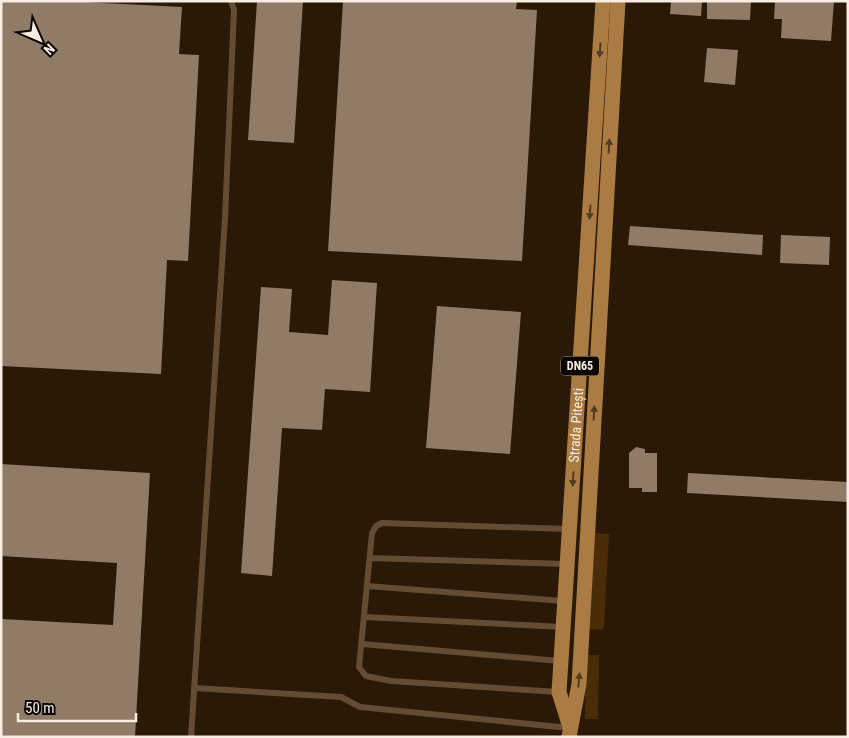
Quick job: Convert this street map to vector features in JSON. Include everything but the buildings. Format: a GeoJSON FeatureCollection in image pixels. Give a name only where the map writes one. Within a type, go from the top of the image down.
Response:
{"type":"FeatureCollection","features":[{"type":"Feature","properties":{"kind":"main road","name":"Strada Pitești"},"geometry":{"type":"LineString","coordinates":[[569,733],[559,692],[603,1]]}},
{"type":"Feature","properties":{"kind":"main road","name":"Strada Pitești"},"geometry":{"type":"LineString","coordinates":[[569,733],[579,684],[618,1]]}},
{"type":"Feature","properties":{"kind":"lane"},"geometry":{"type":"LineString","coordinates":[[191,737],[225,218],[234,10],[231,1]]}},
{"type":"Feature","properties":{"kind":"lane"},"geometry":{"type":"LineString","coordinates":[[559,692],[391,681],[370,678],[363,673],[360,667],[372,533],[376,526],[382,523],[570,529]]}},
{"type":"Feature","properties":{"kind":"lane"},"geometry":{"type":"LineString","coordinates":[[370,558],[568,564]]}},
{"type":"Feature","properties":{"kind":"lane"},"geometry":{"type":"LineString","coordinates":[[367,586],[565,601]]}},
{"type":"Feature","properties":{"kind":"lane"},"geometry":{"type":"LineString","coordinates":[[364,617],[564,628]]}},
{"type":"Feature","properties":{"kind":"lane"},"geometry":{"type":"LineString","coordinates":[[362,644],[562,661]]}},
{"type":"Feature","properties":{"kind":"lane"},"geometry":{"type":"LineString","coordinates":[[194,688],[341,697],[360,707],[569,733]]}},
{"type":"Feature","properties":{"kind":"shaded area"},"geometry":{"type":"Polygon","coordinates":[[[592,533],[609,534],[604,626],[602,630],[588,629],[592,533]]]}},
{"type":"Feature","properties":{"kind":"shaded area"},"geometry":{"type":"Polygon","coordinates":[[[586,655],[599,655],[598,719],[585,719],[586,655]]]}}]}
